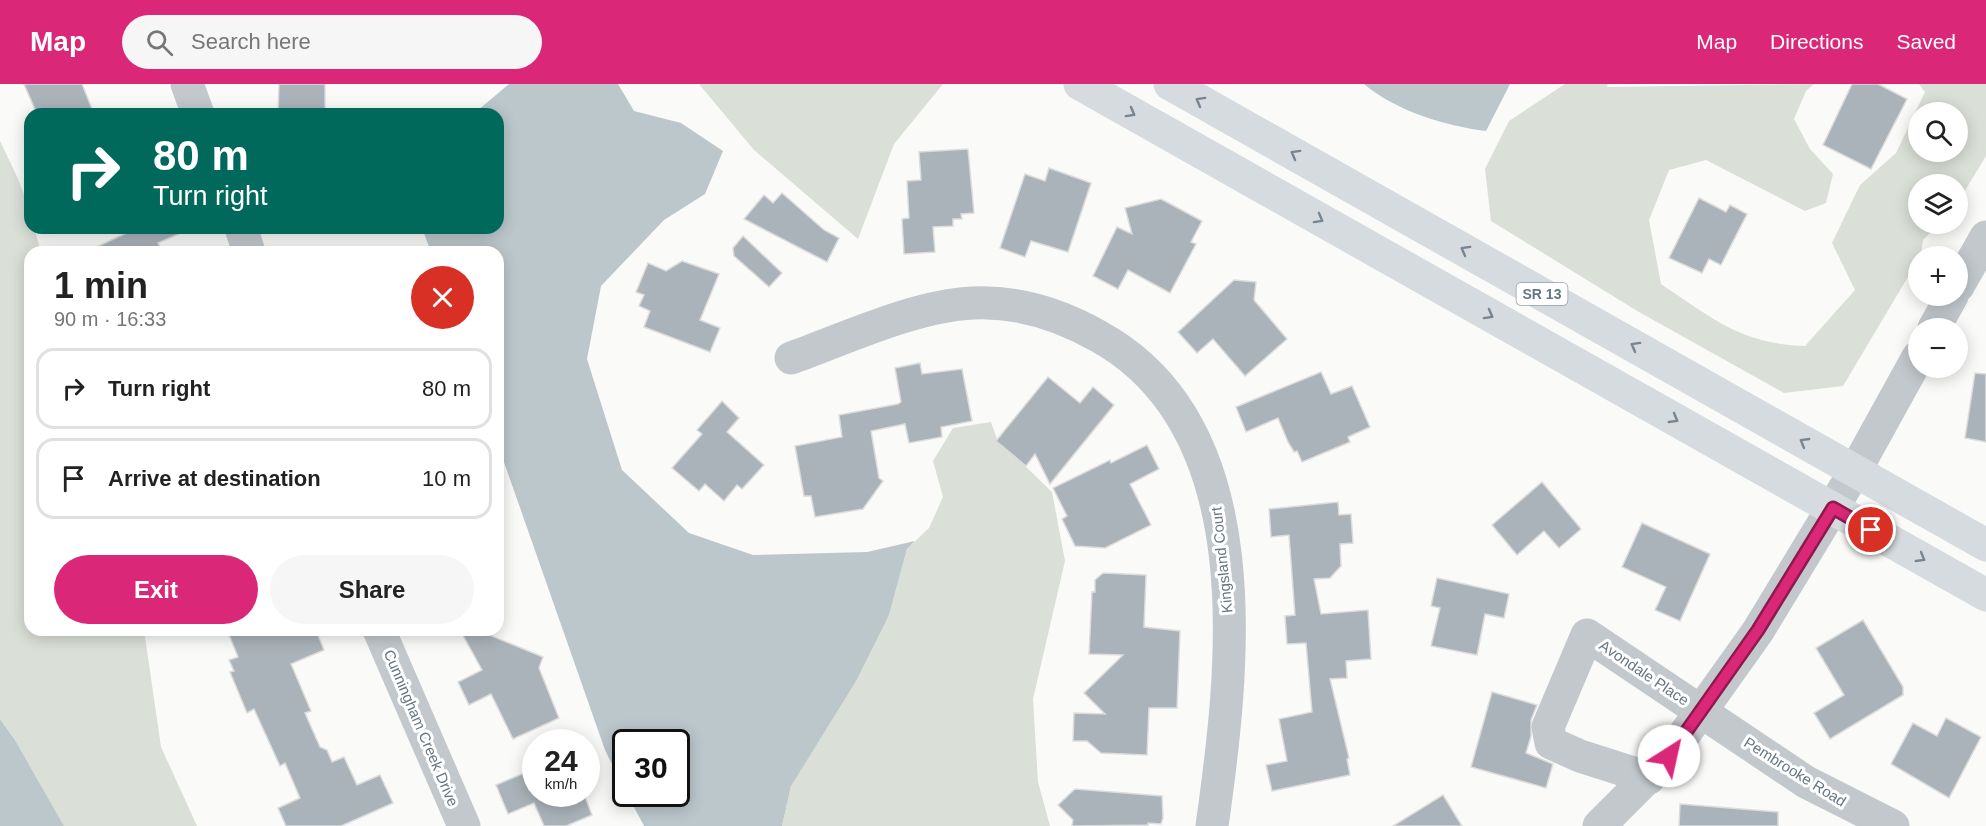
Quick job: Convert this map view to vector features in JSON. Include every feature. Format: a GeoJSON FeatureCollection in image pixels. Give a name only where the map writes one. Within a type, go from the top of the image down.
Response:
{"type":"FeatureCollection","features":[{"type":"Feature","properties":{"kind":"main road","name":"SR 13"},"geometry":{"type":"LineString","coordinates":[[1080,84],[1986,595]]}},
{"type":"Feature","properties":{"kind":"main road","name":"SR 13"},"geometry":{"type":"LineString","coordinates":[[1170,84],[1986,545]]}},
{"type":"Feature","properties":{"kind":"street"},"geometry":{"type":"LineString","coordinates":[[187,84],[196,108]]}},
{"type":"Feature","properties":{"kind":"street"},"geometry":{"type":"LineString","coordinates":[[1968,268],[1986,237]]}},
{"type":"Feature","properties":{"kind":"street","name":"Kingsland Court"},"geometry":{"type":"LineString","coordinates":[[791,358],[928,309],[972,303],[1010,304],[1046,312],[1112,343],[1139,364],[1162,387],[1185,422],[1204,459],[1215,497],[1222,534],[1229,613],[1230,676],[1212,826]]}},
{"type":"Feature","properties":{"kind":"street"},"geometry":{"type":"LineString","coordinates":[[1599,826],[1669,756],[1758,630],[1855,471],[1908,375]]}},
{"type":"Feature","properties":{"kind":"street","name":"Avondale Place"},"geometry":{"type":"LineString","coordinates":[[1649,778],[1580,756],[1551,743],[1548,727],[1587,635],[1701,712]]}},
{"type":"Feature","properties":{"kind":"street","name":"Cunningham Creek Drive"},"geometry":{"type":"LineString","coordinates":[[382,636],[464,826]]}},
{"type":"Feature","properties":{"kind":"street","name":"Pembrooke Road"},"geometry":{"type":"LineString","coordinates":[[1701,712],[1806,782],[1893,826]]}},
{"type":"Feature","properties":{"kind":"shaded area"},"geometry":{"type":"Polygon","coordinates":[[[509,84],[618,84],[634,111],[681,123],[723,151],[705,194],[664,220],[601,286],[587,359],[622,470],[689,533],[753,555],[867,552],[915,541],[907,549],[889,615],[856,681],[791,786],[782,826],[644,826],[634,807],[690,807],[690,729],[612,729],[612,764],[605,750],[600,729],[598,729],[504,462],[504,246],[429,246],[424,234],[504,234],[504,108],[481,108],[509,84]]]}},
{"type":"Feature","properties":{"kind":"shaded area"},"geometry":{"type":"Polygon","coordinates":[[[699,84],[943,84],[894,144],[858,239],[754,150],[699,84]]]}},
{"type":"Feature","properties":{"kind":"shaded area"},"geometry":{"type":"Polygon","coordinates":[[[1364,84],[1510,84],[1486,131],[1422,116],[1391,102],[1364,84]]]}},
{"type":"Feature","properties":{"kind":"shaded area"},"geometry":{"type":"Polygon","coordinates":[[[1565,84],[1608,84],[1607,87],[1814,84],[1806,91],[1794,119],[1810,149],[1833,174],[1826,203],[1805,211],[1706,160],[1669,170],[1649,220],[1661,284],[1728,327],[1763,340],[1805,346],[1855,290],[1832,243],[1860,185],[1896,153],[1908,128],[1908,162],[1968,162],[1968,102],[1920,102],[1925,92],[1919,84],[1986,84],[1986,156],[1968,186],[1968,174],[1908,174],[1908,234],[1929,234],[1923,240],[1922,246],[1908,246],[1908,277],[1843,386],[1784,393],[1639,312],[1491,221],[1485,169],[1509,121],[1565,84]]]}},
{"type":"Feature","properties":{"kind":"shaded area"},"geometry":{"type":"Polygon","coordinates":[[[0,141],[24,194],[24,234],[36,234],[39,246],[24,246],[24,636],[145,636],[161,747],[197,826],[64,826],[15,740],[0,719],[0,141]]]}},
{"type":"Feature","properties":{"kind":"shaded area"},"geometry":{"type":"Polygon","coordinates":[[[991,422],[997,439],[1052,492],[1065,561],[1033,699],[1038,782],[1050,826],[782,826],[791,786],[889,615],[907,549],[929,528],[943,497],[933,461],[953,428],[991,422]]]}},
{"type":"Feature","properties":{"kind":"shaded area"},"geometry":{"type":"Polygon","coordinates":[[[0,719],[15,740],[64,826],[0,826],[0,719]]]}},
{"type":"Feature","properties":{"kind":"building"},"geometry":{"type":"Polygon","coordinates":[[[24,84],[82,84],[92,108],[34,108],[24,84]]]}},
{"type":"Feature","properties":{"kind":"building"},"geometry":{"type":"Polygon","coordinates":[[[279,84],[325,84],[325,108],[278,108],[279,84]]]}},
{"type":"Feature","properties":{"kind":"building"},"geometry":{"type":"Polygon","coordinates":[[[1852,84],[1878,84],[1907,99],[1871,169],[1823,145],[1852,84]]]}},
{"type":"Feature","properties":{"kind":"building"},"geometry":{"type":"Polygon","coordinates":[[[968,149],[974,213],[961,214],[962,219],[953,219],[953,226],[933,227],[935,252],[904,254],[902,219],[909,218],[907,181],[921,180],[919,152],[968,149]]]}},
{"type":"Feature","properties":{"kind":"building"},"geometry":{"type":"Polygon","coordinates":[[[1049,168],[1091,183],[1068,252],[1031,241],[1025,257],[1000,248],[1025,174],[1045,181],[1049,168]]]}},
{"type":"Feature","properties":{"kind":"building"},"geometry":{"type":"Polygon","coordinates":[[[782,193],[824,230],[839,238],[827,262],[744,219],[764,195],[773,203],[782,193]]]}},
{"type":"Feature","properties":{"kind":"building"},"geometry":{"type":"Polygon","coordinates":[[[1699,198],[1726,212],[1730,205],[1747,214],[1721,265],[1709,259],[1702,273],[1669,258],[1699,198]]]}},
{"type":"Feature","properties":{"kind":"building"},"geometry":{"type":"Polygon","coordinates":[[[1161,199],[1202,221],[1191,242],[1196,244],[1170,293],[1128,270],[1118,289],[1093,276],[1117,227],[1132,234],[1125,208],[1161,199]]]}},
{"type":"Feature","properties":{"kind":"building"},"geometry":{"type":"Polygon","coordinates":[[[124,234],[178,234],[158,243],[159,246],[99,246],[124,234]]]}},
{"type":"Feature","properties":{"kind":"building"},"geometry":{"type":"Polygon","coordinates":[[[743,236],[782,273],[769,287],[734,256],[733,248],[743,236]]]}},
{"type":"Feature","properties":{"kind":"building"},"geometry":{"type":"Polygon","coordinates":[[[682,261],[719,274],[700,320],[720,328],[710,352],[644,327],[650,311],[639,306],[644,295],[636,292],[648,263],[666,271],[682,261]]]}},
{"type":"Feature","properties":{"kind":"building"},"geometry":{"type":"Polygon","coordinates":[[[1234,280],[1256,282],[1254,300],[1287,339],[1245,376],[1213,339],[1197,353],[1178,332],[1234,280]]]}},
{"type":"Feature","properties":{"kind":"building"},"geometry":{"type":"Polygon","coordinates":[[[920,363],[922,374],[962,369],[972,421],[941,427],[942,437],[909,443],[905,424],[871,431],[879,478],[883,481],[863,509],[815,517],[811,496],[804,496],[795,446],[842,437],[839,415],[898,404],[901,402],[895,368],[920,363]]]}},
{"type":"Feature","properties":{"kind":"building"},"geometry":{"type":"Polygon","coordinates":[[[1321,372],[1331,394],[1352,386],[1370,427],[1348,437],[1350,442],[1302,462],[1297,451],[1294,452],[1288,442],[1278,418],[1246,432],[1236,407],[1321,372]]]}},
{"type":"Feature","properties":{"kind":"building"},"geometry":{"type":"Polygon","coordinates":[[[1975,373],[1986,374],[1986,442],[1965,438],[1975,373]]]}},
{"type":"Feature","properties":{"kind":"building"},"geometry":{"type":"Polygon","coordinates":[[[1048,377],[1080,403],[1093,387],[1114,405],[1050,484],[1035,454],[1026,466],[996,441],[1048,377]]]}},
{"type":"Feature","properties":{"kind":"building"},"geometry":{"type":"Polygon","coordinates":[[[722,401],[739,418],[727,432],[764,465],[742,489],[737,485],[724,501],[705,484],[699,491],[672,468],[702,434],[697,430],[722,401]]]}},
{"type":"Feature","properties":{"kind":"building"},"geometry":{"type":"Polygon","coordinates":[[[1147,445],[1159,469],[1130,484],[1151,525],[1105,548],[1075,546],[1062,519],[1067,516],[1053,488],[1147,445]]]}},
{"type":"Feature","properties":{"kind":"building"},"geometry":{"type":"Polygon","coordinates":[[[1542,482],[1581,529],[1559,548],[1544,531],[1517,555],[1492,525],[1542,482]]]}},
{"type":"Feature","properties":{"kind":"building"},"geometry":{"type":"Polygon","coordinates":[[[1338,502],[1339,515],[1351,514],[1353,543],[1340,544],[1341,566],[1330,578],[1314,579],[1321,614],[1368,610],[1371,659],[1346,661],[1347,678],[1330,679],[1349,758],[1347,759],[1350,775],[1272,791],[1266,765],[1287,761],[1279,719],[1312,712],[1306,643],[1287,644],[1285,616],[1295,615],[1289,535],[1271,537],[1269,509],[1338,502]]]}},
{"type":"Feature","properties":{"kind":"building"},"geometry":{"type":"Polygon","coordinates":[[[1642,523],[1710,554],[1680,621],[1655,610],[1666,587],[1622,567],[1642,523]]]}},
{"type":"Feature","properties":{"kind":"building"},"geometry":{"type":"Polygon","coordinates":[[[1103,573],[1146,575],[1144,627],[1180,631],[1177,708],[1149,708],[1147,755],[1101,753],[1087,741],[1073,741],[1074,713],[1105,714],[1084,693],[1123,655],[1089,654],[1092,592],[1095,592],[1095,580],[1103,573]]]}},
{"type":"Feature","properties":{"kind":"building"},"geometry":{"type":"Polygon","coordinates":[[[1437,578],[1509,594],[1504,618],[1485,614],[1477,655],[1431,646],[1440,608],[1431,606],[1437,578]]]}},
{"type":"Feature","properties":{"kind":"building"},"geometry":{"type":"Polygon","coordinates":[[[1863,620],[1903,687],[1903,695],[1830,739],[1814,713],[1844,695],[1816,648],[1863,620]]]}},
{"type":"Feature","properties":{"kind":"building"},"geometry":{"type":"Polygon","coordinates":[[[229,636],[318,636],[324,650],[291,664],[311,711],[305,713],[320,747],[327,750],[332,762],[344,757],[357,785],[380,775],[393,803],[341,826],[286,826],[278,808],[300,798],[285,763],[280,766],[254,709],[247,713],[230,672],[234,671],[229,660],[238,657],[229,636]]]}},
{"type":"Feature","properties":{"kind":"building"},"geometry":{"type":"Polygon","coordinates":[[[463,636],[492,636],[543,657],[539,668],[559,718],[535,729],[522,729],[522,735],[513,739],[491,694],[469,705],[458,682],[482,670],[463,636]]]}},
{"type":"Feature","properties":{"kind":"building"},"geometry":{"type":"Polygon","coordinates":[[[1492,692],[1537,705],[1531,720],[1531,736],[1526,753],[1553,764],[1546,788],[1471,767],[1492,692]]]}},
{"type":"Feature","properties":{"kind":"building"},"geometry":{"type":"Polygon","coordinates":[[[1946,718],[1981,737],[1949,798],[1891,764],[1913,723],[1937,736],[1946,718]]]}},
{"type":"Feature","properties":{"kind":"building"},"geometry":{"type":"Polygon","coordinates":[[[522,774],[522,807],[525,807],[508,814],[496,785],[522,774]]]}},
{"type":"Feature","properties":{"kind":"building"},"geometry":{"type":"Polygon","coordinates":[[[1075,789],[1162,796],[1161,824],[1072,826],[1073,820],[1058,805],[1075,789]]]}},
{"type":"Feature","properties":{"kind":"building"},"geometry":{"type":"Polygon","coordinates":[[[1443,795],[1462,826],[1393,826],[1443,795]]]}},
{"type":"Feature","properties":{"kind":"building"},"geometry":{"type":"Polygon","coordinates":[[[1680,804],[1778,812],[1778,826],[1679,826],[1680,804]]]}},
{"type":"Feature","properties":{"kind":"building"},"geometry":{"type":"Polygon","coordinates":[[[536,807],[589,807],[592,815],[566,826],[544,826],[536,807]]]}},
{"type":"Feature","properties":{"kind":"route"},"geometry":{"type":"LineString","coordinates":[[1669,756],[1758,630],[1833,508],[1871,530]]}}]}
